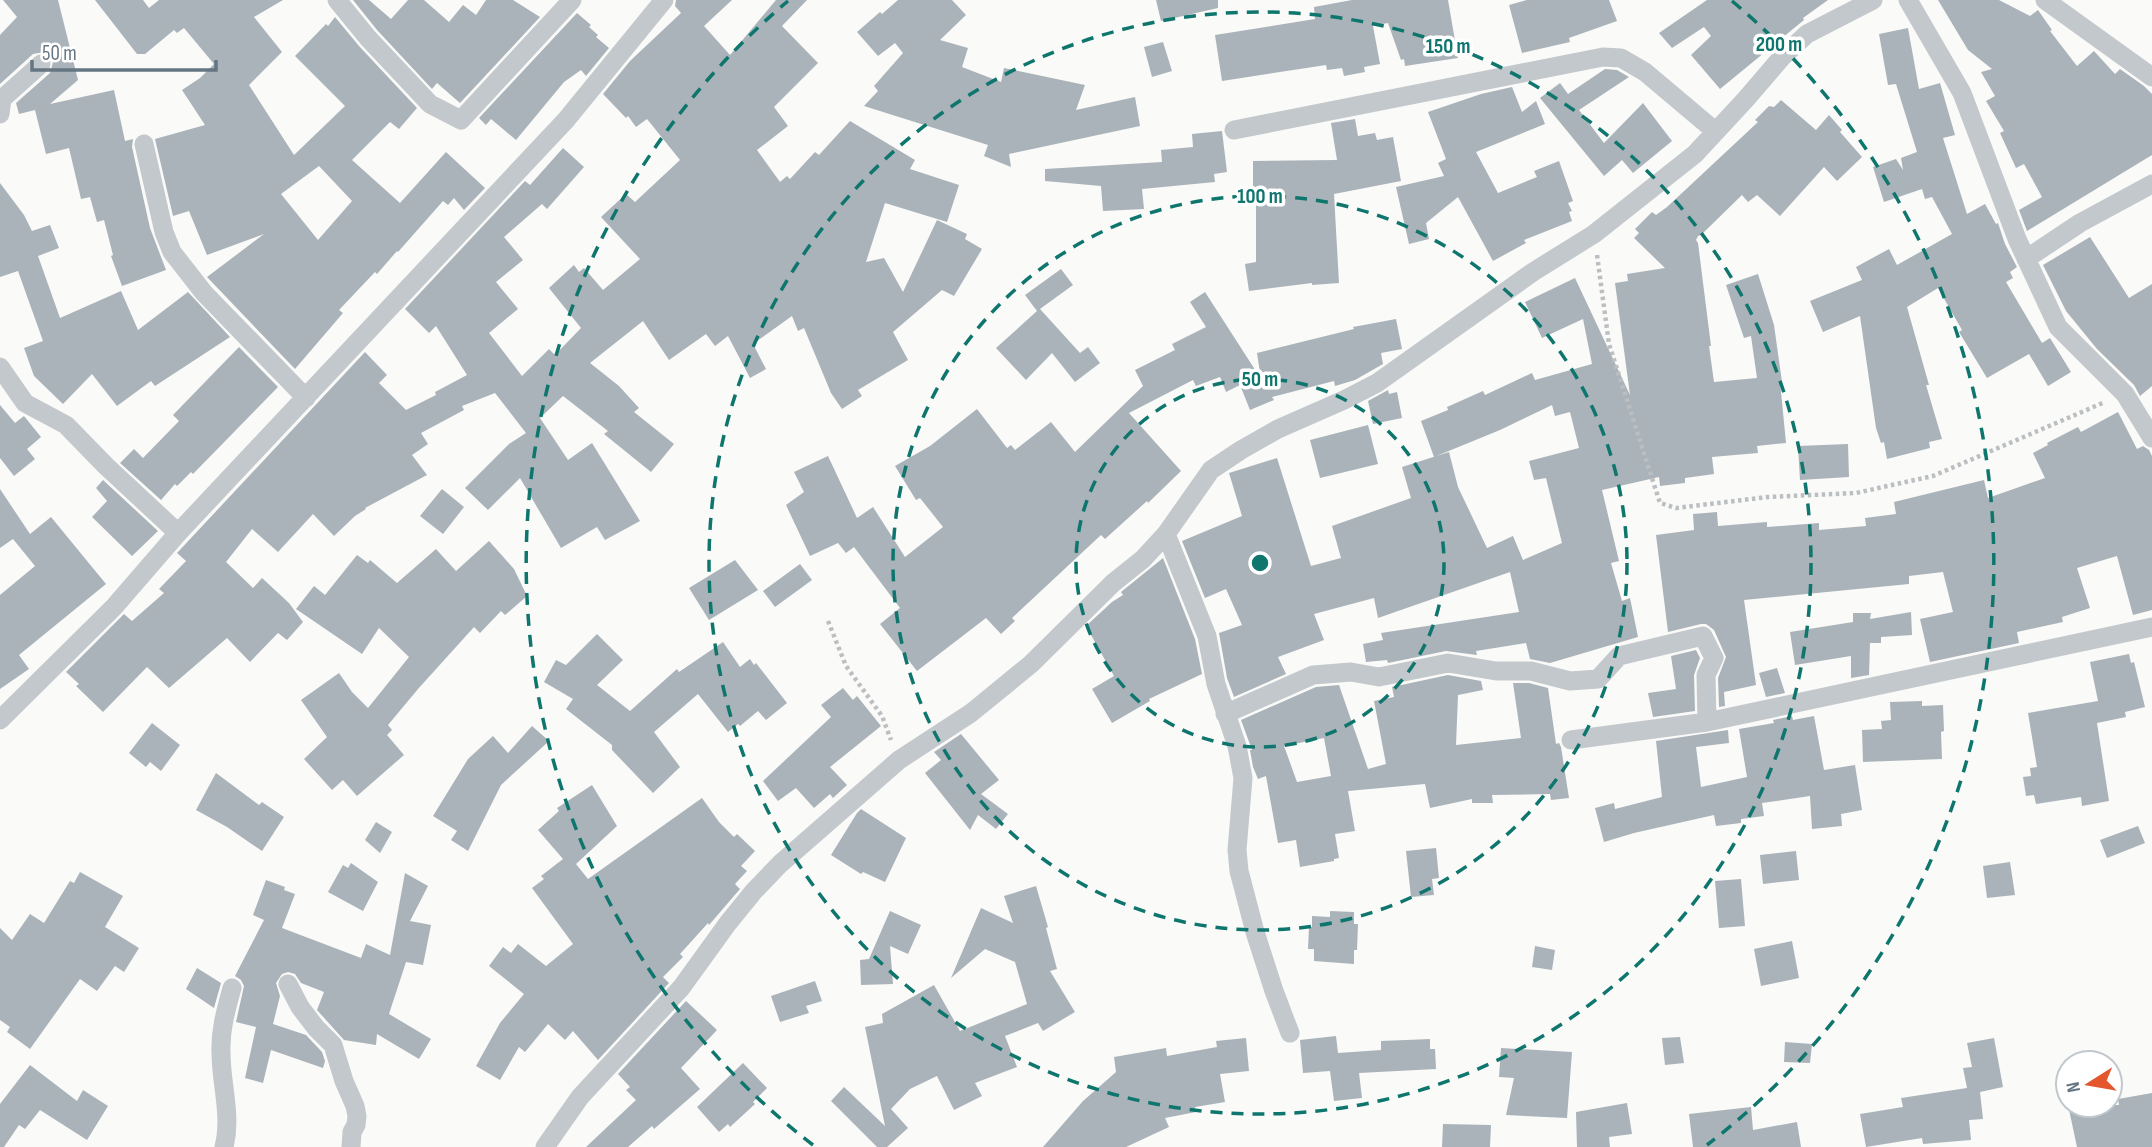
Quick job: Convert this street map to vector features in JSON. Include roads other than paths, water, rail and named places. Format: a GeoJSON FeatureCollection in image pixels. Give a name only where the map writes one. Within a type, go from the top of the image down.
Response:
{"type":"FeatureCollection","features":[{"type":"Feature","properties":{"kind":"street"},"geometry":{"type":"LineString","coordinates":[[337,0],[430,104],[461,120],[572,0]]}},
{"type":"Feature","properties":{"kind":"street"},"geometry":{"type":"LineString","coordinates":[[0,720],[114,607],[178,533],[566,120],[664,0]]}},
{"type":"Feature","properties":{"kind":"street"},"geometry":{"type":"LineString","coordinates":[[545,1147],[580,1097],[681,988],[727,923],[780,864],[899,760],[971,713],[1031,664],[1113,583],[1143,559],[1166,534],[1211,470],[1278,429],[1377,383],[1532,272],[1594,234],[1695,153],[1782,57],[1807,34],[1873,0]]}},
{"type":"Feature","properties":{"kind":"street"},"geometry":{"type":"LineString","coordinates":[[1908,0],[1962,93],[2017,239],[2058,327],[2125,394],[2152,438]]}},
{"type":"Feature","properties":{"kind":"street"},"geometry":{"type":"LineString","coordinates":[[2045,0],[2152,77]]}},
{"type":"Feature","properties":{"kind":"street"},"geometry":{"type":"LineString","coordinates":[[1234,130],[1603,57],[1621,58],[1645,72],[1715,131]]}},
{"type":"Feature","properties":{"kind":"street"},"geometry":{"type":"LineString","coordinates":[[0,114],[2,100],[41,64]]}},
{"type":"Feature","properties":{"kind":"street"},"geometry":{"type":"LineString","coordinates":[[144,144],[164,232],[172,252],[204,293],[306,398]]}},
{"type":"Feature","properties":{"kind":"street"},"geometry":{"type":"LineString","coordinates":[[2026,260],[2080,223],[2152,184]]}},
{"type":"Feature","properties":{"kind":"street"},"geometry":{"type":"LineString","coordinates":[[0,367],[25,403],[66,425],[178,533]]}},
{"type":"Feature","properties":{"kind":"street"},"geometry":{"type":"LineString","coordinates":[[1166,534],[1207,636],[1216,684],[1237,746],[1242,770],[1237,850],[1239,871],[1255,932],[1290,1033]]}},
{"type":"Feature","properties":{"kind":"street"},"geometry":{"type":"LineString","coordinates":[[1571,740],[1707,722],[2152,627]]}},
{"type":"Feature","properties":{"kind":"street"},"geometry":{"type":"LineString","coordinates":[[1225,714],[1313,675],[1351,672],[1379,677],[1448,663],[1496,671],[1531,671],[1570,681],[1598,679],[1619,656],[1703,636],[1714,658],[1706,675],[1707,722]]}},
{"type":"Feature","properties":{"kind":"street"},"geometry":{"type":"LineString","coordinates":[[288,984],[300,1007],[333,1045],[357,1116],[351,1147]]}},
{"type":"Feature","properties":{"kind":"street"},"geometry":{"type":"LineString","coordinates":[[224,1147],[227,1113],[221,1027],[232,988]]}}]}
